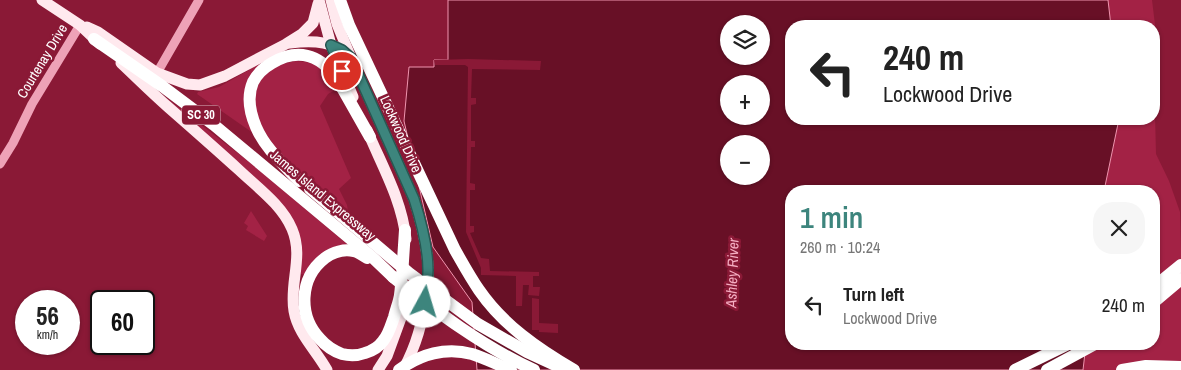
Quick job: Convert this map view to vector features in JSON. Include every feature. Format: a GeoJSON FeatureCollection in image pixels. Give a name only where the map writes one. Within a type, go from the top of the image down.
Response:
{"type":"FeatureCollection","features":[{"type":"Feature","properties":{"kind":"highway"},"geometry":{"type":"LineString","coordinates":[[340,0],[374,92],[469,275],[480,292],[514,329],[536,347],[574,370]]}},
{"type":"Feature","properties":{"kind":"highway","name":"James Island Expressway"},"geometry":{"type":"LineString","coordinates":[[94,39],[162,86],[478,324],[528,352],[566,370]]}},
{"type":"Feature","properties":{"kind":"highway","name":"SC 30"},"geometry":{"type":"LineString","coordinates":[[299,180],[269,148],[260,136],[255,124],[250,102],[252,83],[257,75],[268,65],[281,58],[302,54],[310,56],[322,62],[330,69],[353,102]]}},
{"type":"Feature","properties":{"kind":"highway","name":"James Island Expressway"},"geometry":{"type":"LineString","coordinates":[[157,73],[299,180],[306,194],[393,277],[449,321],[473,337],[534,370]]}},
{"type":"Feature","properties":{"kind":"highway"},"geometry":{"type":"LineString","coordinates":[[353,102],[370,137]]}},
{"type":"Feature","properties":{"kind":"highway"},"geometry":{"type":"LineString","coordinates":[[393,277],[368,258],[355,252],[335,253],[327,257],[315,268],[310,276],[304,294],[306,315],[315,334],[330,348],[342,354],[352,356],[374,350],[384,341],[389,332],[400,295],[405,230]]}},
{"type":"Feature","properties":{"kind":"highway"},"geometry":{"type":"LineString","coordinates":[[1160,282],[1181,265]]}},
{"type":"Feature","properties":{"kind":"highway"},"geometry":{"type":"LineString","coordinates":[[1160,297],[1181,279]]}},
{"type":"Feature","properties":{"kind":"highway"},"geometry":{"type":"LineString","coordinates":[[1015,370],[1057,350]]}},
{"type":"Feature","properties":{"kind":"highway"},"geometry":{"type":"LineString","coordinates":[[1046,370],[1084,350]]}},
{"type":"Feature","properties":{"kind":"highway"},"geometry":{"type":"LineString","coordinates":[[399,370],[410,362],[424,356],[457,351],[472,354],[511,370]]}},
{"type":"Feature","properties":{"kind":"highway"},"geometry":{"type":"LineString","coordinates":[[1122,370],[1146,366],[1181,367]]}},
{"type":"Feature","properties":{"kind":"main road"},"geometry":{"type":"LineString","coordinates":[[42,0],[80,25],[226,158],[284,214],[292,228],[297,248],[292,300],[297,323],[327,370]]}},
{"type":"Feature","properties":{"kind":"main road"},"geometry":{"type":"LineString","coordinates":[[80,25],[98,32],[157,73],[187,84],[200,85],[225,76],[302,34],[313,23],[323,1]]}},
{"type":"Feature","properties":{"kind":"main road"},"geometry":{"type":"LineString","coordinates":[[323,1],[331,45],[353,102]]}},
{"type":"Feature","properties":{"kind":"main road","name":"Lockwood Drive"},"geometry":{"type":"LineString","coordinates":[[323,1],[337,24],[351,58],[374,92],[414,199],[424,237],[428,268],[423,320],[412,354],[403,370]]}},
{"type":"Feature","properties":{"kind":"main road"},"geometry":{"type":"LineString","coordinates":[[286,44],[301,42],[331,45],[342,50],[351,58]]}},
{"type":"Feature","properties":{"kind":"main road"},"geometry":{"type":"LineString","coordinates":[[370,137],[398,203],[405,230],[408,259],[402,315],[390,348],[378,370]]}},
{"type":"Feature","properties":{"kind":"street"},"geometry":{"type":"LineString","coordinates":[[157,73],[199,0]]}},
{"type":"Feature","properties":{"kind":"street","name":"Courtenay Drive"},"geometry":{"type":"LineString","coordinates":[[0,164],[13,143],[32,104],[80,25]]}},
{"type":"Feature","properties":{"kind":"shaded area"},"geometry":{"type":"Polygon","coordinates":[[[1108,0],[1152,0],[1154,20],[1110,20],[1108,0]]]}},
{"type":"Feature","properties":{"kind":"shaded area"},"geometry":{"type":"Polygon","coordinates":[[[295,61],[320,66],[337,89],[328,94],[320,106],[351,178],[339,189],[348,211],[285,157],[271,141],[260,123],[255,105],[257,88],[260,82],[273,67],[295,61]]]}},
{"type":"Feature","properties":{"kind":"shaded area"},"geometry":{"type":"Polygon","coordinates":[[[263,62],[257,69],[253,133],[197,94],[198,92],[219,87],[263,62]]]}},
{"type":"Feature","properties":{"kind":"shaded area"},"geometry":{"type":"Polygon","coordinates":[[[165,97],[252,164],[348,245],[305,275],[301,274],[302,245],[298,231],[280,202],[165,97]]]}},
{"type":"Feature","properties":{"kind":"shaded area"},"geometry":{"type":"Polygon","coordinates":[[[1118,125],[1155,125],[1156,154],[1169,181],[1180,212],[1181,370],[1083,370],[1085,350],[1160,350],[1160,185],[1105,185],[1118,125]]]}},
{"type":"Feature","properties":{"kind":"shaded area"},"geometry":{"type":"Polygon","coordinates":[[[251,211],[267,236],[264,241],[246,230],[248,226],[244,223],[251,211]]]}},
{"type":"Feature","properties":{"kind":"water","name":"Ashley River"},"geometry":{"type":"Polygon","coordinates":[[[448,0],[1108,0],[1110,20],[785,20],[785,125],[1118,125],[1105,185],[785,185],[785,350],[1085,350],[1083,370],[477,370],[472,302],[433,247],[404,121],[409,67],[434,67],[434,60],[448,60],[448,0]]]}},
{"type":"Feature","properties":{"kind":"pier"},"geometry":{"type":"Polygon","coordinates":[[[434,60],[541,61],[540,70],[472,69],[471,98],[476,98],[476,104],[471,105],[471,141],[475,141],[475,147],[471,147],[470,183],[475,184],[475,190],[470,190],[470,226],[474,226],[474,232],[470,233],[481,258],[489,259],[490,271],[539,272],[539,276],[533,276],[533,287],[540,287],[539,296],[528,295],[529,285],[523,285],[522,306],[516,306],[516,276],[481,275],[481,268],[466,232],[468,67],[465,65],[435,65],[434,60]]]}},
{"type":"Feature","properties":{"kind":"pier"},"geometry":{"type":"Polygon","coordinates":[[[532,298],[539,299],[539,323],[558,324],[558,333],[532,330],[532,298]]]}},
{"type":"Feature","properties":{"kind":"route"},"geometry":{"type":"LineString","coordinates":[[342,71],[331,45],[342,50],[351,58],[414,199],[424,237],[428,268],[425,302]]}}]}
